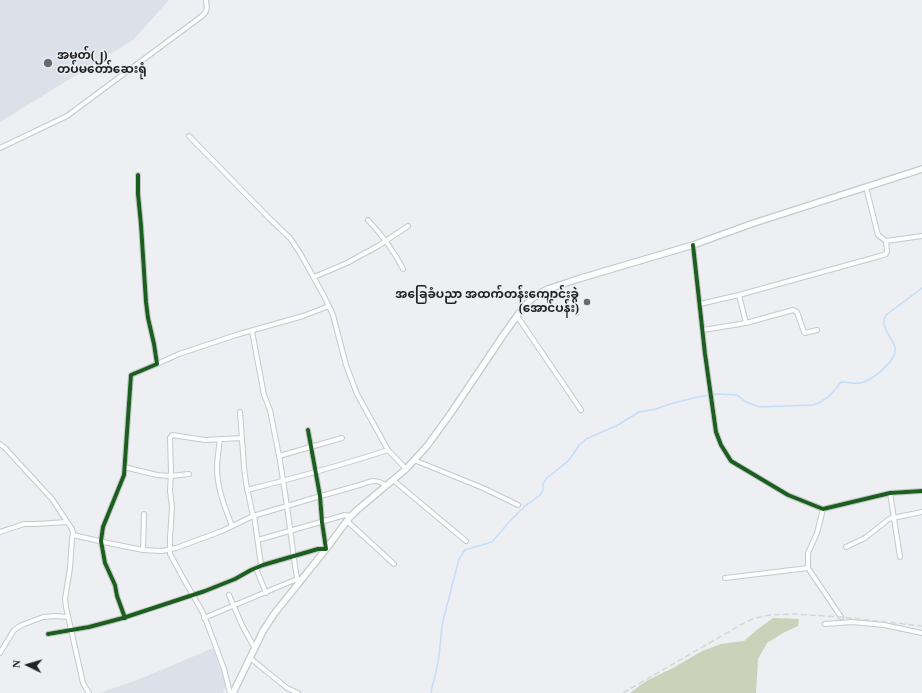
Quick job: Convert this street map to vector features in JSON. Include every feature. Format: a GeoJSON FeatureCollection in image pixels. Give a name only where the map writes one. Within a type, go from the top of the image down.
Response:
{"type":"FeatureCollection","features":[{"type":"Feature","properties":{"kind":"main road"},"geometry":{"type":"LineString","coordinates":[[231,693],[263,631],[298,581],[326,549],[348,519],[406,469],[427,446],[524,306],[533,298],[548,289],[578,279],[693,245],[754,223],[922,169]]}},
{"type":"Feature","properties":{"kind":"street"},"geometry":{"type":"LineString","coordinates":[[0,148],[67,116],[206,13],[206,0]]}},
{"type":"Feature","properties":{"kind":"street"},"geometry":{"type":"LineString","coordinates":[[189,136],[290,238],[300,253],[333,315],[346,365],[357,394],[388,450],[406,469]]}},
{"type":"Feature","properties":{"kind":"street"},"geometry":{"type":"LineString","coordinates":[[138,175],[146,302],[154,344],[156,364]]}},
{"type":"Feature","properties":{"kind":"street"},"geometry":{"type":"LineString","coordinates":[[866,187],[878,235],[886,241],[922,236]]}},
{"type":"Feature","properties":{"kind":"street"},"geometry":{"type":"LineString","coordinates":[[368,220],[386,241],[396,255],[403,269]]}},
{"type":"Feature","properties":{"kind":"street"},"geometry":{"type":"LineString","coordinates":[[314,278],[347,263],[378,246],[408,226]]}},
{"type":"Feature","properties":{"kind":"street"},"geometry":{"type":"LineString","coordinates":[[700,304],[739,295],[886,254],[886,241]]}},
{"type":"Feature","properties":{"kind":"street"},"geometry":{"type":"LineString","coordinates":[[693,245],[716,432],[721,445],[731,461],[788,496],[823,509],[890,493],[922,491]]}},
{"type":"Feature","properties":{"kind":"street"},"geometry":{"type":"LineString","coordinates":[[739,295],[746,323]]}},
{"type":"Feature","properties":{"kind":"street"},"geometry":{"type":"LineString","coordinates":[[125,618],[117,596],[115,585],[105,563],[101,541],[103,527],[124,475],[131,375],[179,354],[303,316],[329,306]]}},
{"type":"Feature","properties":{"kind":"street"},"geometry":{"type":"LineString","coordinates":[[703,330],[746,323],[793,310],[797,312],[805,333],[817,330]]}},
{"type":"Feature","properties":{"kind":"street"},"geometry":{"type":"LineString","coordinates":[[517,316],[581,410]]}},
{"type":"Feature","properties":{"kind":"street"},"geometry":{"type":"LineString","coordinates":[[204,618],[298,581],[288,506],[279,456],[270,410],[264,395],[252,331]]}},
{"type":"Feature","properties":{"kind":"street"},"geometry":{"type":"LineString","coordinates":[[240,412],[247,490],[254,516],[262,566]]}},
{"type":"Feature","properties":{"kind":"street"},"geometry":{"type":"LineString","coordinates":[[48,634],[89,627],[125,618],[234,579],[256,568],[318,548],[326,549],[320,496],[308,430]]}},
{"type":"Feature","properties":{"kind":"street"},"geometry":{"type":"LineString","coordinates":[[231,693],[224,669],[204,618],[170,554],[172,507],[170,490],[170,438],[172,435],[205,440],[242,438]]}},
{"type":"Feature","properties":{"kind":"street"},"geometry":{"type":"LineString","coordinates":[[279,456],[342,438]]}},
{"type":"Feature","properties":{"kind":"street"},"geometry":{"type":"LineString","coordinates":[[220,439],[217,466],[218,482],[226,512],[232,526]]}},
{"type":"Feature","properties":{"kind":"street"},"geometry":{"type":"LineString","coordinates":[[0,444],[6,448],[52,499],[72,529],[73,535],[70,568],[65,599],[83,683],[89,693]]}},
{"type":"Feature","properties":{"kind":"street"},"geometry":{"type":"LineString","coordinates":[[247,490],[316,472],[388,450]]}},
{"type":"Feature","properties":{"kind":"street"},"geometry":{"type":"LineString","coordinates":[[414,460],[483,488],[518,505]]}},
{"type":"Feature","properties":{"kind":"street"},"geometry":{"type":"LineString","coordinates":[[124,467],[157,475],[171,476],[189,474]]}},
{"type":"Feature","properties":{"kind":"street"},"geometry":{"type":"LineString","coordinates":[[392,480],[466,541]]}},
{"type":"Feature","properties":{"kind":"street"},"geometry":{"type":"LineString","coordinates":[[73,535],[143,550],[170,550],[222,531],[254,516],[320,496],[370,481],[376,481],[386,485]]}},
{"type":"Feature","properties":{"kind":"street"},"geometry":{"type":"LineString","coordinates":[[890,493],[900,557]]}},
{"type":"Feature","properties":{"kind":"street"},"geometry":{"type":"LineString","coordinates":[[823,509],[808,554],[808,568],[841,618]]}},
{"type":"Feature","properties":{"kind":"street"},"geometry":{"type":"LineString","coordinates":[[846,547],[865,538],[893,518],[922,512]]}},
{"type":"Feature","properties":{"kind":"street"},"geometry":{"type":"LineString","coordinates":[[143,550],[144,514]]}},
{"type":"Feature","properties":{"kind":"street"},"geometry":{"type":"LineString","coordinates":[[258,540],[345,515],[394,564]]}},
{"type":"Feature","properties":{"kind":"street"},"geometry":{"type":"LineString","coordinates":[[0,532],[24,524],[68,522]]}},
{"type":"Feature","properties":{"kind":"street"},"geometry":{"type":"LineString","coordinates":[[256,568],[266,593]]}},
{"type":"Feature","properties":{"kind":"street"},"geometry":{"type":"LineString","coordinates":[[725,578],[808,568]]}},
{"type":"Feature","properties":{"kind":"street"},"geometry":{"type":"LineString","coordinates":[[229,595],[242,625],[255,648]]}},
{"type":"Feature","properties":{"kind":"street"},"geometry":{"type":"LineString","coordinates":[[0,653],[14,630],[22,625],[43,617],[68,617]]}},
{"type":"Feature","properties":{"kind":"street"},"geometry":{"type":"LineString","coordinates":[[824,624],[852,622],[884,625],[922,633]]}},
{"type":"Feature","properties":{"kind":"street"},"geometry":{"type":"LineString","coordinates":[[250,658],[287,688],[298,693]]}},
{"type":"Feature","properties":{"kind":"shaded area","name":"အမှတ်(၂) တပ်မတော်ဆေးရုံ"},"geometry":{"type":"Polygon","coordinates":[[[0,0],[169,0],[133,40],[0,122],[0,0]]]}},
{"type":"Feature","properties":{"kind":"shaded area"},"geometry":{"type":"Polygon","coordinates":[[[213,648],[224,680],[225,688],[223,693],[99,693],[140,679],[213,648]]]}},
{"type":"Feature","properties":{"kind":"green space"},"geometry":{"type":"Polygon","coordinates":[[[773,618],[799,619],[798,626],[767,643],[758,659],[756,693],[630,693],[646,681],[673,668],[702,651],[721,644],[744,641],[773,618]]]}},
{"type":"Feature","properties":{"kind":"waterway"},"geometry":{"type":"LineString","coordinates":[[431,693],[440,650],[443,619],[459,559],[465,550],[492,542],[526,505],[540,495],[546,479],[568,461],[579,445],[586,439],[616,426],[639,412],[656,409],[697,397],[719,394],[737,395],[746,402],[759,407],[813,405],[818,403],[829,396],[841,382],[860,383],[877,374],[888,364],[895,352],[895,347],[884,326],[886,315],[922,288]]}},
{"type":"Feature","properties":{"kind":"railway"},"geometry":{"type":"LineString","coordinates":[[623,693],[742,624],[755,618],[770,615],[794,614],[841,617],[922,626]]}},
{"type":"Feature","properties":{"kind":"cycle path"},"geometry":{"type":"LineString","coordinates":[[125,618],[117,596],[115,585],[105,563],[101,541],[103,527],[124,475],[131,375],[157,364],[146,302],[138,175]]}},
{"type":"Feature","properties":{"kind":"cycle path"},"geometry":{"type":"LineString","coordinates":[[693,245],[705,354],[716,432],[721,445],[731,461],[788,495],[823,509],[890,493],[922,491]]}},
{"type":"Feature","properties":{"kind":"cycle path"},"geometry":{"type":"LineString","coordinates":[[48,634],[89,627],[123,618],[205,591],[235,579],[263,565],[318,549],[326,549],[320,496],[308,430]]}},
{"type":"Feature","properties":{"kind":"place","name":"အမှတ်(၂) တပ်မတော်ဆေးရုံ"},"geometry":{"type":"Point","coordinates":[48,63]}},
{"type":"Feature","properties":{"kind":"place","name":"အခြေခံပညာ အထက်တန်းကျောင်းခွဲ (အောင်ပန်း)"},"geometry":{"type":"Point","coordinates":[587,302]}}]}
